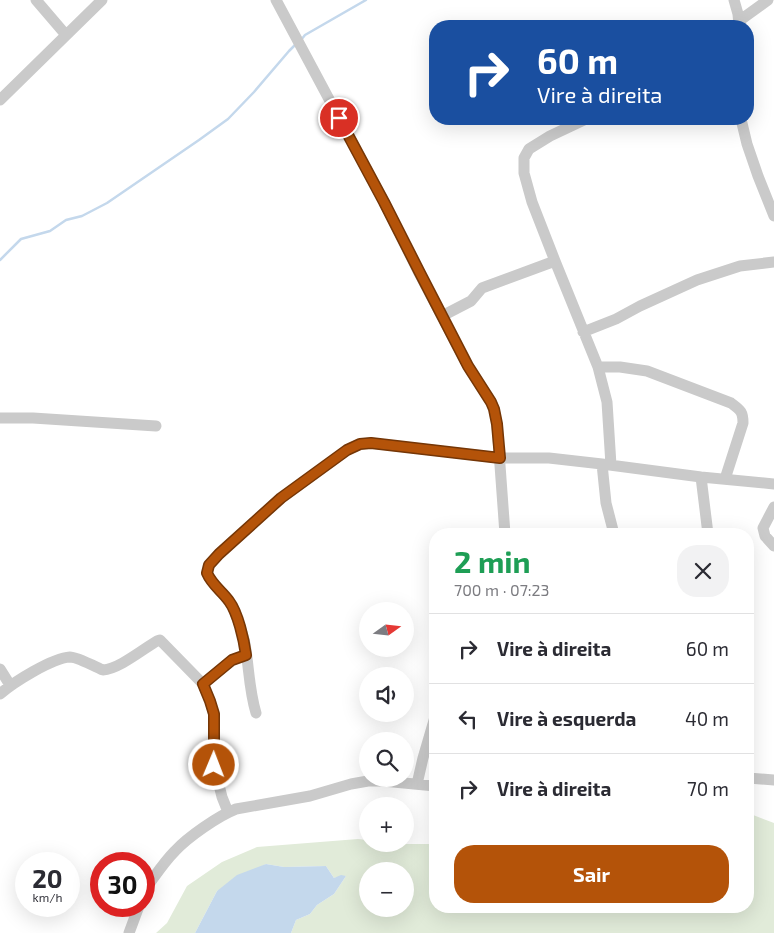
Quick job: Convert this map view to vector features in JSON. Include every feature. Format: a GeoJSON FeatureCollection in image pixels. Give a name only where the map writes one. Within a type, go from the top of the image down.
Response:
{"type":"FeatureCollection","features":[{"type":"Feature","properties":{"kind":"street"},"geometry":{"type":"LineString","coordinates":[[36,0],[66,35]]}},
{"type":"Feature","properties":{"kind":"street"},"geometry":{"type":"LineString","coordinates":[[0,100],[102,0]]}},
{"type":"Feature","properties":{"kind":"street"},"geometry":{"type":"LineString","coordinates":[[276,0],[384,202],[468,366],[491,402],[497,424],[505,528]]}},
{"type":"Feature","properties":{"kind":"street"},"geometry":{"type":"LineString","coordinates":[[734,0],[738,20]]}},
{"type":"Feature","properties":{"kind":"street"},"geometry":{"type":"LineString","coordinates":[[744,20],[768,0]]}},
{"type":"Feature","properties":{"kind":"street"},"geometry":{"type":"LineString","coordinates":[[573,125],[529,149],[524,158],[524,172],[532,202],[598,367],[606,402],[606,503],[612,528]]}},
{"type":"Feature","properties":{"kind":"street"},"geometry":{"type":"LineString","coordinates":[[742,125],[758,176],[774,216]]}},
{"type":"Feature","properties":{"kind":"street"},"geometry":{"type":"LineString","coordinates":[[442,316],[471,301],[482,288],[555,261]]}},
{"type":"Feature","properties":{"kind":"street"},"geometry":{"type":"LineString","coordinates":[[583,332],[616,319],[697,280],[740,266],[774,262]]}},
{"type":"Feature","properties":{"kind":"street"},"geometry":{"type":"LineString","coordinates":[[598,367],[620,367],[647,371],[731,403],[740,410],[743,416],[743,423],[724,479]]}},
{"type":"Feature","properties":{"kind":"street"},"geometry":{"type":"LineString","coordinates":[[0,418],[33,418],[156,426]]}},
{"type":"Feature","properties":{"kind":"street"},"geometry":{"type":"LineString","coordinates":[[256,713],[244,642],[234,608],[210,580],[207,573],[209,565],[281,498],[347,450],[360,444],[371,443],[500,458],[549,458],[774,484]]}},
{"type":"Feature","properties":{"kind":"street"},"geometry":{"type":"LineString","coordinates":[[701,477],[707,528]]}},
{"type":"Feature","properties":{"kind":"street"},"geometry":{"type":"LineString","coordinates":[[774,507],[762,528],[765,536],[774,546]]}},
{"type":"Feature","properties":{"kind":"street"},"geometry":{"type":"LineString","coordinates":[[0,694],[10,686],[57,660],[72,657],[103,670],[109,670],[157,640],[160,640],[203,684],[210,701],[214,714],[214,765],[228,812]]}},
{"type":"Feature","properties":{"kind":"street"},"geometry":{"type":"LineString","coordinates":[[203,684],[232,660],[246,655]]}},
{"type":"Feature","properties":{"kind":"street"},"geometry":{"type":"LineString","coordinates":[[0,669],[10,686]]}},
{"type":"Feature","properties":{"kind":"street"},"geometry":{"type":"LineString","coordinates":[[417,784],[429,738]]}},
{"type":"Feature","properties":{"kind":"street"},"geometry":{"type":"LineString","coordinates":[[754,778],[774,780]]}},
{"type":"Feature","properties":{"kind":"street"},"geometry":{"type":"LineString","coordinates":[[155,877],[176,850],[210,823],[236,809],[310,796],[368,781],[429,785]]}},
{"type":"Feature","properties":{"kind":"street"},"geometry":{"type":"LineString","coordinates":[[128,933],[135,917]]}},
{"type":"Feature","properties":{"kind":"green space"},"geometry":{"type":"Polygon","coordinates":[[[754,815],[774,823],[774,933],[291,933],[296,920],[310,914],[317,905],[334,894],[346,876],[334,878],[326,866],[284,867],[266,864],[217,891],[195,933],[156,933],[167,923],[187,886],[222,862],[257,847],[358,839],[359,852],[414,852],[414,844],[429,844],[429,913],[754,913],[754,815]]]}},
{"type":"Feature","properties":{"kind":"water"},"geometry":{"type":"Polygon","coordinates":[[[266,864],[284,867],[326,866],[334,878],[341,875],[346,876],[334,894],[317,905],[310,914],[296,920],[291,933],[195,933],[217,891],[237,875],[266,864]]]}},
{"type":"Feature","properties":{"kind":"waterway"},"geometry":{"type":"LineString","coordinates":[[301,40],[305,35],[366,0]]}},
{"type":"Feature","properties":{"kind":"waterway"},"geometry":{"type":"LineString","coordinates":[[0,260],[21,239],[50,231],[66,220],[82,216],[107,203],[228,119],[295,45]]}},
{"type":"Feature","properties":{"kind":"route"},"geometry":{"type":"LineString","coordinates":[[214,765],[214,714],[203,684],[232,660],[246,655],[234,608],[210,580],[207,573],[209,565],[219,554],[281,498],[347,450],[360,444],[371,443],[500,458],[497,424],[491,402],[468,366],[339,118]]}}]}
